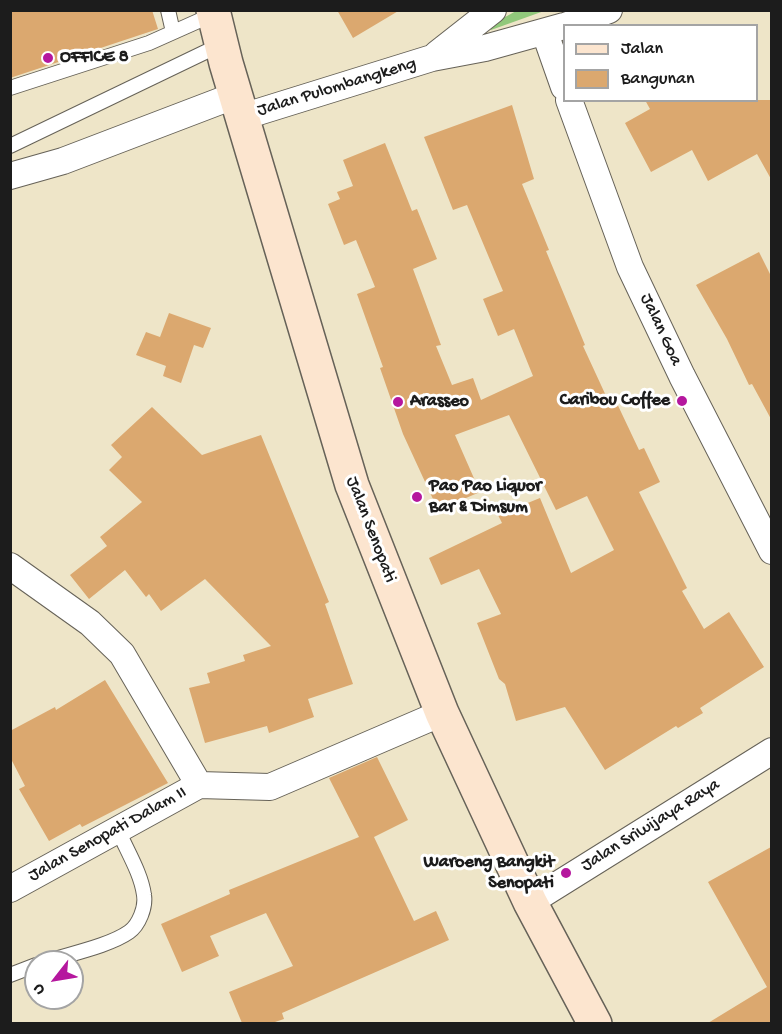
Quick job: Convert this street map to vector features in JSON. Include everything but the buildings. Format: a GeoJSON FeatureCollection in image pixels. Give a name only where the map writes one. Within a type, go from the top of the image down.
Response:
{"type":"FeatureCollection","features":[{"type":"Feature","properties":{"kind":"main road","name":"Jalan Senopati"},"geometry":{"type":"LineString","coordinates":[[216,23],[352,485],[442,713],[530,902],[595,1023]]}},
{"type":"Feature","properties":{"kind":"street","name":"Jalan Pulombangkeng"},"geometry":{"type":"LineString","coordinates":[[569,24],[609,10]]}},
{"type":"Feature","properties":{"kind":"street","name":"Jalan Pulombangkeng"},"geometry":{"type":"LineString","coordinates":[[10,176],[239,106],[432,58],[484,28],[558,28]]}},
{"type":"Feature","properties":{"kind":"street"},"geometry":{"type":"LineString","coordinates":[[558,28],[563,77]]}},
{"type":"Feature","properties":{"kind":"street","name":"Jalan Goa"},"geometry":{"type":"LineString","coordinates":[[570,102],[630,267],[682,376],[771,551]]}},
{"type":"Feature","properties":{"kind":"street"},"geometry":{"type":"LineString","coordinates":[[10,566],[90,623],[122,654],[199,785]]}},
{"type":"Feature","properties":{"kind":"street","name":"Jalan Senopati Dalam II"},"geometry":{"type":"LineString","coordinates":[[10,889],[199,785],[270,787],[442,713]]}},
{"type":"Feature","properties":{"kind":"street","name":"Jalan Sriwijaya Raya"},"geometry":{"type":"LineString","coordinates":[[530,902],[771,751]]}},
{"type":"Feature","properties":{"kind":"lane"},"geometry":{"type":"LineString","coordinates":[[168,10],[173,32]]}},
{"type":"Feature","properties":{"kind":"lane"},"geometry":{"type":"LineString","coordinates":[[10,88],[149,43],[173,32],[216,23]]}},
{"type":"Feature","properties":{"kind":"lane"},"geometry":{"type":"LineString","coordinates":[[10,146],[216,23]]}},
{"type":"Feature","properties":{"kind":"lane"},"geometry":{"type":"LineString","coordinates":[[83,950],[130,932],[141,917],[145,897],[139,876],[118,830]]}},
{"type":"Feature","properties":{"kind":"green space"},"geometry":{"type":"Polygon","coordinates":[[[516,11],[544,11],[491,30],[489,26],[516,11]]]}},
{"type":"Feature","properties":{"kind":"place","name":"OFFICE 8"},"geometry":{"type":"Point","coordinates":[48,58]}},
{"type":"Feature","properties":{"kind":"place","name":"Caribou Coffee"},"geometry":{"type":"Point","coordinates":[682,401]}},
{"type":"Feature","properties":{"kind":"place","name":"Arasseo"},"geometry":{"type":"Point","coordinates":[398,402]}},
{"type":"Feature","properties":{"kind":"place","name":"Pao Pao Liquor Bar & Dimsum"},"geometry":{"type":"Point","coordinates":[417,497]}},
{"type":"Feature","properties":{"kind":"place","name":"Waroeng Bangkit Senopati"},"geometry":{"type":"Point","coordinates":[566,873]}}]}
